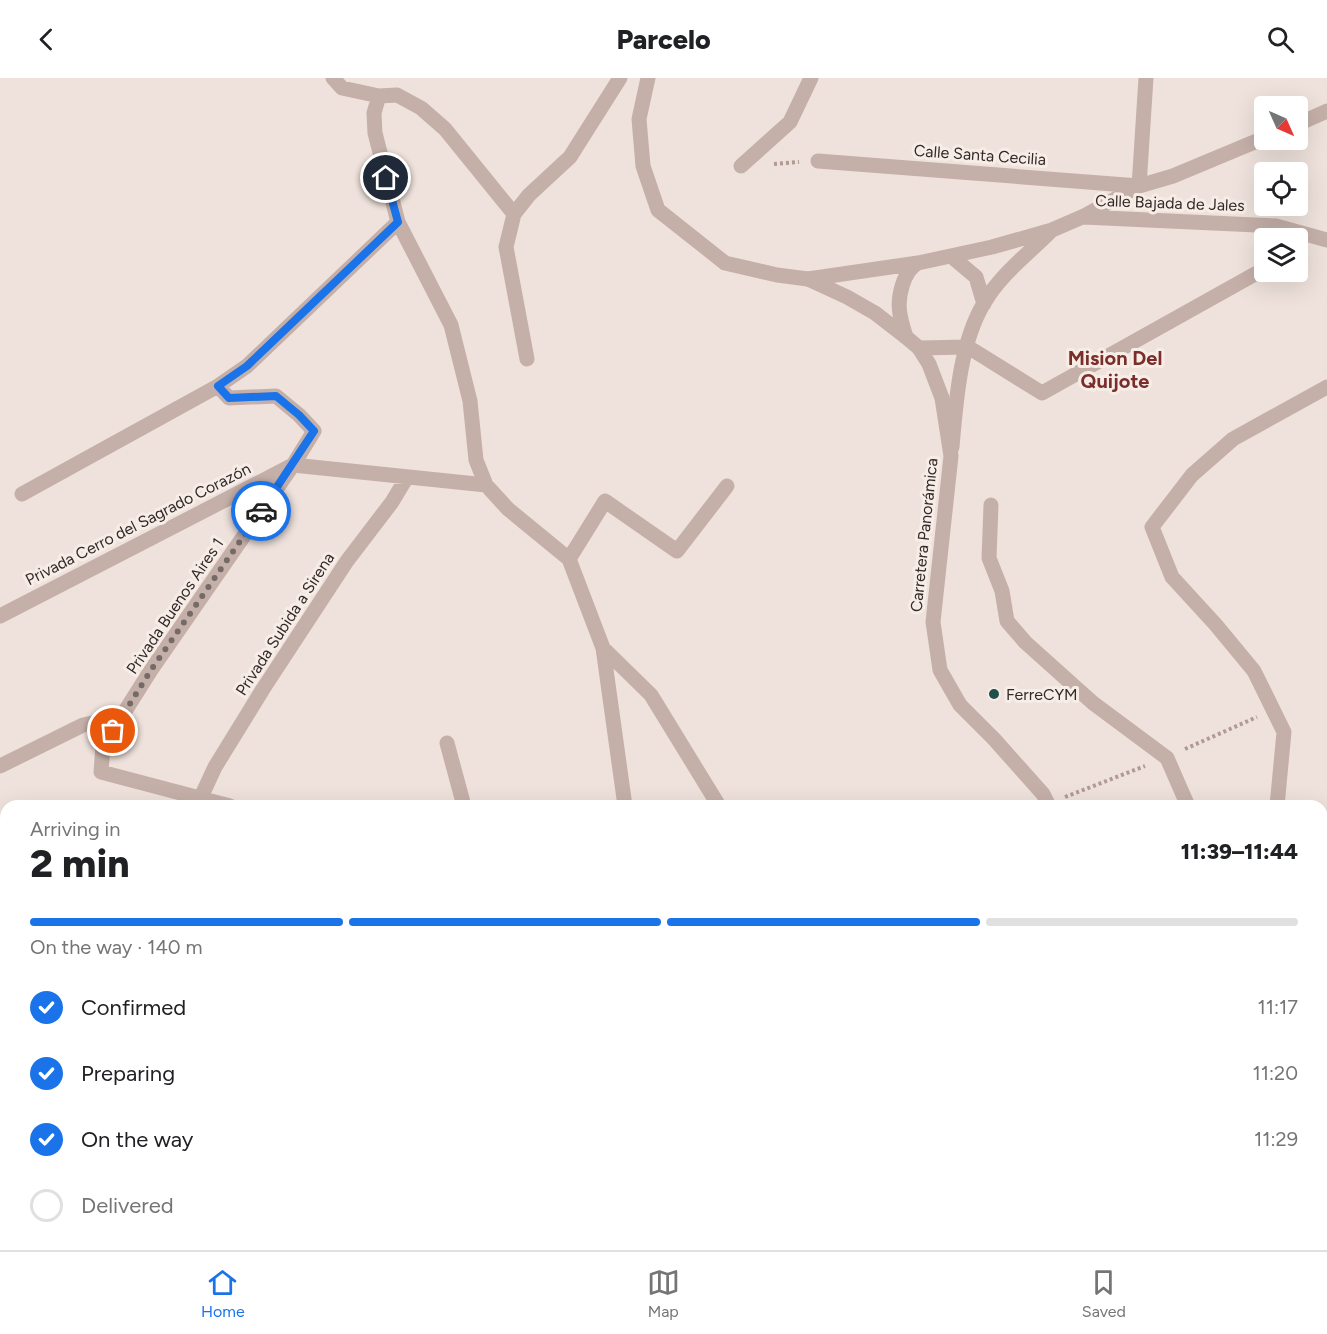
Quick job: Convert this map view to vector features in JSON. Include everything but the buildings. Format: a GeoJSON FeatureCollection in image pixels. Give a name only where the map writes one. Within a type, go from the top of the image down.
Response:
{"type":"FeatureCollection","features":[{"type":"Feature","properties":{"kind":"street"},"geometry":{"type":"LineString","coordinates":[[333,78],[342,88],[379,96],[397,95],[421,108],[445,129],[514,214]]}},
{"type":"Feature","properties":{"kind":"street"},"geometry":{"type":"LineString","coordinates":[[527,359],[506,247],[514,214],[529,195],[570,158],[620,78]]}},
{"type":"Feature","properties":{"kind":"street","name":"Carretera Panorámica"},"geometry":{"type":"LineString","coordinates":[[648,78],[639,120],[643,166],[658,210],[725,263],[777,275],[807,279],[875,312],[919,348],[928,364],[942,398],[951,456],[933,622],[940,670],[960,705],[1008,755],[1045,800]]}},
{"type":"Feature","properties":{"kind":"street"},"geometry":{"type":"LineString","coordinates":[[741,166],[790,122],[811,78]]}},
{"type":"Feature","properties":{"kind":"street"},"geometry":{"type":"LineString","coordinates":[[1139,186],[1146,78]]}},
{"type":"Feature","properties":{"kind":"street"},"geometry":{"type":"LineString","coordinates":[[379,96],[374,113],[375,134],[398,222],[451,325],[470,401],[476,460],[486,485],[508,509],[569,559],[603,648],[624,800]]}},
{"type":"Feature","properties":{"kind":"street"},"geometry":{"type":"LineString","coordinates":[[1308,120],[1327,111]]}},
{"type":"Feature","properties":{"kind":"street"},"geometry":{"type":"LineString","coordinates":[[807,279],[918,263],[1052,230],[1082,217],[1139,186],[1173,176],[1254,142]]}},
{"type":"Feature","properties":{"kind":"street","name":"Calle Santa Cecilia"},"geometry":{"type":"LineString","coordinates":[[818,161],[1139,186]]}},
{"type":"Feature","properties":{"kind":"street","name":"Calle Bajada de Jales"},"geometry":{"type":"LineString","coordinates":[[1082,217],[1254,230]]}},
{"type":"Feature","properties":{"kind":"street"},"geometry":{"type":"LineString","coordinates":[[22,494],[218,386],[247,366],[398,222]]}},
{"type":"Feature","properties":{"kind":"street"},"geometry":{"type":"LineString","coordinates":[[951,456],[957,390],[968,347],[984,304],[999,282],[1052,230]]}},
{"type":"Feature","properties":{"kind":"street","name":"Calle Bajada de Jales"},"geometry":{"type":"LineString","coordinates":[[1308,237],[1327,240]]}},
{"type":"Feature","properties":{"kind":"street"},"geometry":{"type":"LineString","coordinates":[[951,256],[976,277],[984,304]]}},
{"type":"Feature","properties":{"kind":"street"},"geometry":{"type":"LineString","coordinates":[[906,337],[899,312],[901,291],[910,268],[918,263]]}},
{"type":"Feature","properties":{"kind":"street"},"geometry":{"type":"LineString","coordinates":[[919,348],[968,347],[1042,393],[1254,275]]}},
{"type":"Feature","properties":{"kind":"street","name":"Privada Buenos Aires 1"},"geometry":{"type":"LineString","coordinates":[[201,797],[101,772],[103,746],[151,670],[293,465],[314,431],[276,396],[229,398],[218,386]]}},
{"type":"Feature","properties":{"kind":"street"},"geometry":{"type":"LineString","coordinates":[[1278,800],[1284,732],[1254,671],[1172,577],[1152,527],[1192,475],[1233,439],[1327,387]]}},
{"type":"Feature","properties":{"kind":"street"},"geometry":{"type":"LineString","coordinates":[[293,465],[486,485]]}},
{"type":"Feature","properties":{"kind":"street","name":"Privada Cerro del Sagrado Corazón"},"geometry":{"type":"LineString","coordinates":[[0,616],[293,465]]}},
{"type":"Feature","properties":{"kind":"street","name":"Privada Subida a Sirena"},"geometry":{"type":"LineString","coordinates":[[201,797],[215,767],[263,689],[347,561],[392,502],[407,477]]}},
{"type":"Feature","properties":{"kind":"street"},"geometry":{"type":"LineString","coordinates":[[569,559],[605,501],[677,551],[727,486]]}},
{"type":"Feature","properties":{"kind":"street"},"geometry":{"type":"LineString","coordinates":[[991,505],[989,558],[1002,591],[1007,621],[1025,642],[1093,703],[1167,758],[1185,800]]}},
{"type":"Feature","properties":{"kind":"street"},"geometry":{"type":"LineString","coordinates":[[603,648],[651,695],[715,800]]}},
{"type":"Feature","properties":{"kind":"street"},"geometry":{"type":"LineString","coordinates":[[0,766],[83,725],[124,716]]}},
{"type":"Feature","properties":{"kind":"street"},"geometry":{"type":"LineString","coordinates":[[447,743],[462,800]]}},
{"type":"Feature","properties":{"kind":"street"},"geometry":{"type":"LineString","coordinates":[[201,797],[211,800]]}},
{"type":"Feature","properties":{"kind":"path"},"geometry":{"type":"LineString","coordinates":[[741,166],[818,161]]}},
{"type":"Feature","properties":{"kind":"way so far"},"geometry":{"type":"LineString","coordinates":[[113,731],[151,670],[261,511]]}},
{"type":"Feature","properties":{"kind":"place","name":"FerreCYM"},"geometry":{"type":"Point","coordinates":[994,694]}},
{"type":"Feature","properties":{"kind":"district","name":"Mision Del Quijote"},"geometry":{"type":"Point","coordinates":[1115,370]}},
{"type":"Feature","properties":{"kind":"route"},"geometry":{"type":"LineString","coordinates":[[261,511],[314,431],[276,396],[229,398],[218,386],[247,366],[398,222],[386,178]]}}]}
